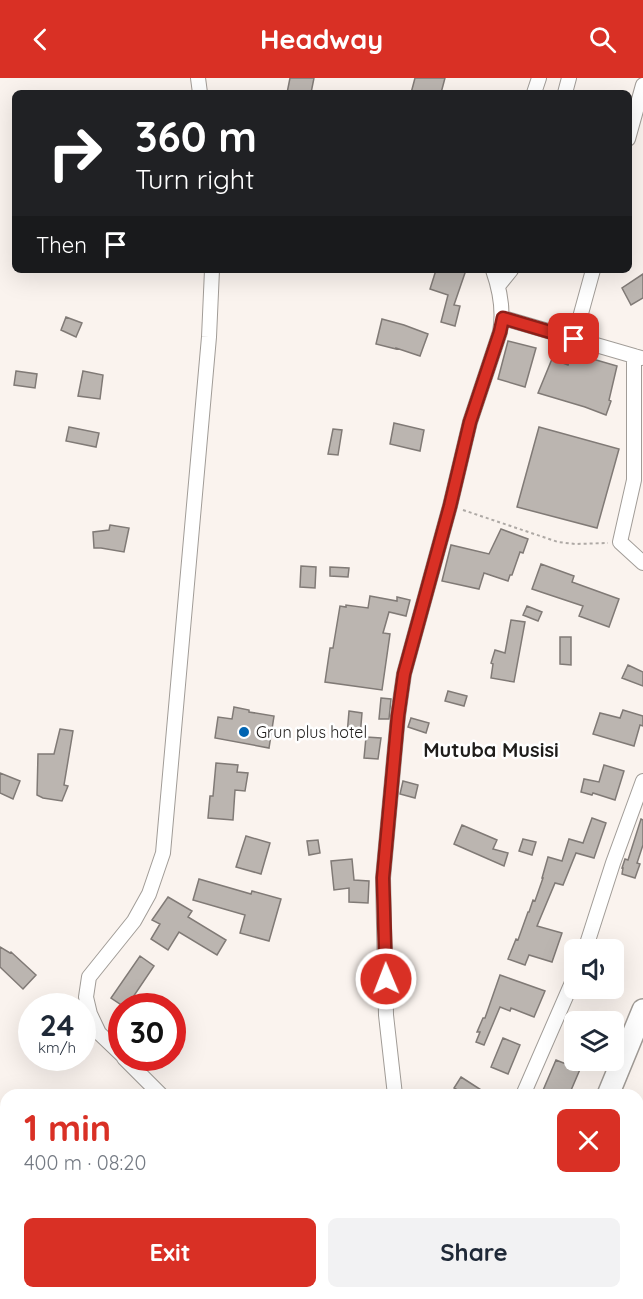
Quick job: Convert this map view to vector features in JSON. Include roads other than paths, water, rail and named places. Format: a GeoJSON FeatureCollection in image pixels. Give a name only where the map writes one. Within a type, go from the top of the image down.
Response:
{"type":"FeatureCollection","features":[{"type":"Feature","properties":{"kind":"main road"},"geometry":{"type":"LineString","coordinates":[[610,1089],[643,1010]]}},
{"type":"Feature","properties":{"kind":"street"},"geometry":{"type":"LineString","coordinates":[[632,125],[643,85]]}},
{"type":"Feature","properties":{"kind":"street"},"geometry":{"type":"LineString","coordinates":[[108,1042],[99,1033],[90,1014],[86,997],[89,977],[134,921],[149,894],[163,853],[209,337],[212,273]]}},
{"type":"Feature","properties":{"kind":"street"},"geometry":{"type":"LineString","coordinates":[[394,1089],[386,1015],[383,878],[398,716],[404,674],[450,506],[470,422],[500,332],[503,318],[494,273]]}},
{"type":"Feature","properties":{"kind":"street"},"geometry":{"type":"LineString","coordinates":[[498,286],[509,273]]}},
{"type":"Feature","properties":{"kind":"street"},"geometry":{"type":"LineString","coordinates":[[574,339],[592,273]]}},
{"type":"Feature","properties":{"kind":"street"},"geometry":{"type":"LineString","coordinates":[[503,318],[639,357],[634,480],[620,542],[643,563]]}},
{"type":"Feature","properties":{"kind":"street"},"geometry":{"type":"LineString","coordinates":[[589,939],[643,782]]}},
{"type":"Feature","properties":{"kind":"street"},"geometry":{"type":"LineString","coordinates":[[527,1089],[565,999]]}},
{"type":"Feature","properties":{"kind":"street"},"geometry":{"type":"LineString","coordinates":[[138,1071],[155,1089]]}},
{"type":"Feature","properties":{"kind":"place","name":"Grun plus hotel"},"geometry":{"type":"Point","coordinates":[244,732]}},
{"type":"Feature","properties":{"kind":"district","name":"Mutuba Musisi"},"geometry":{"type":"Point","coordinates":[491,750]}}]}
